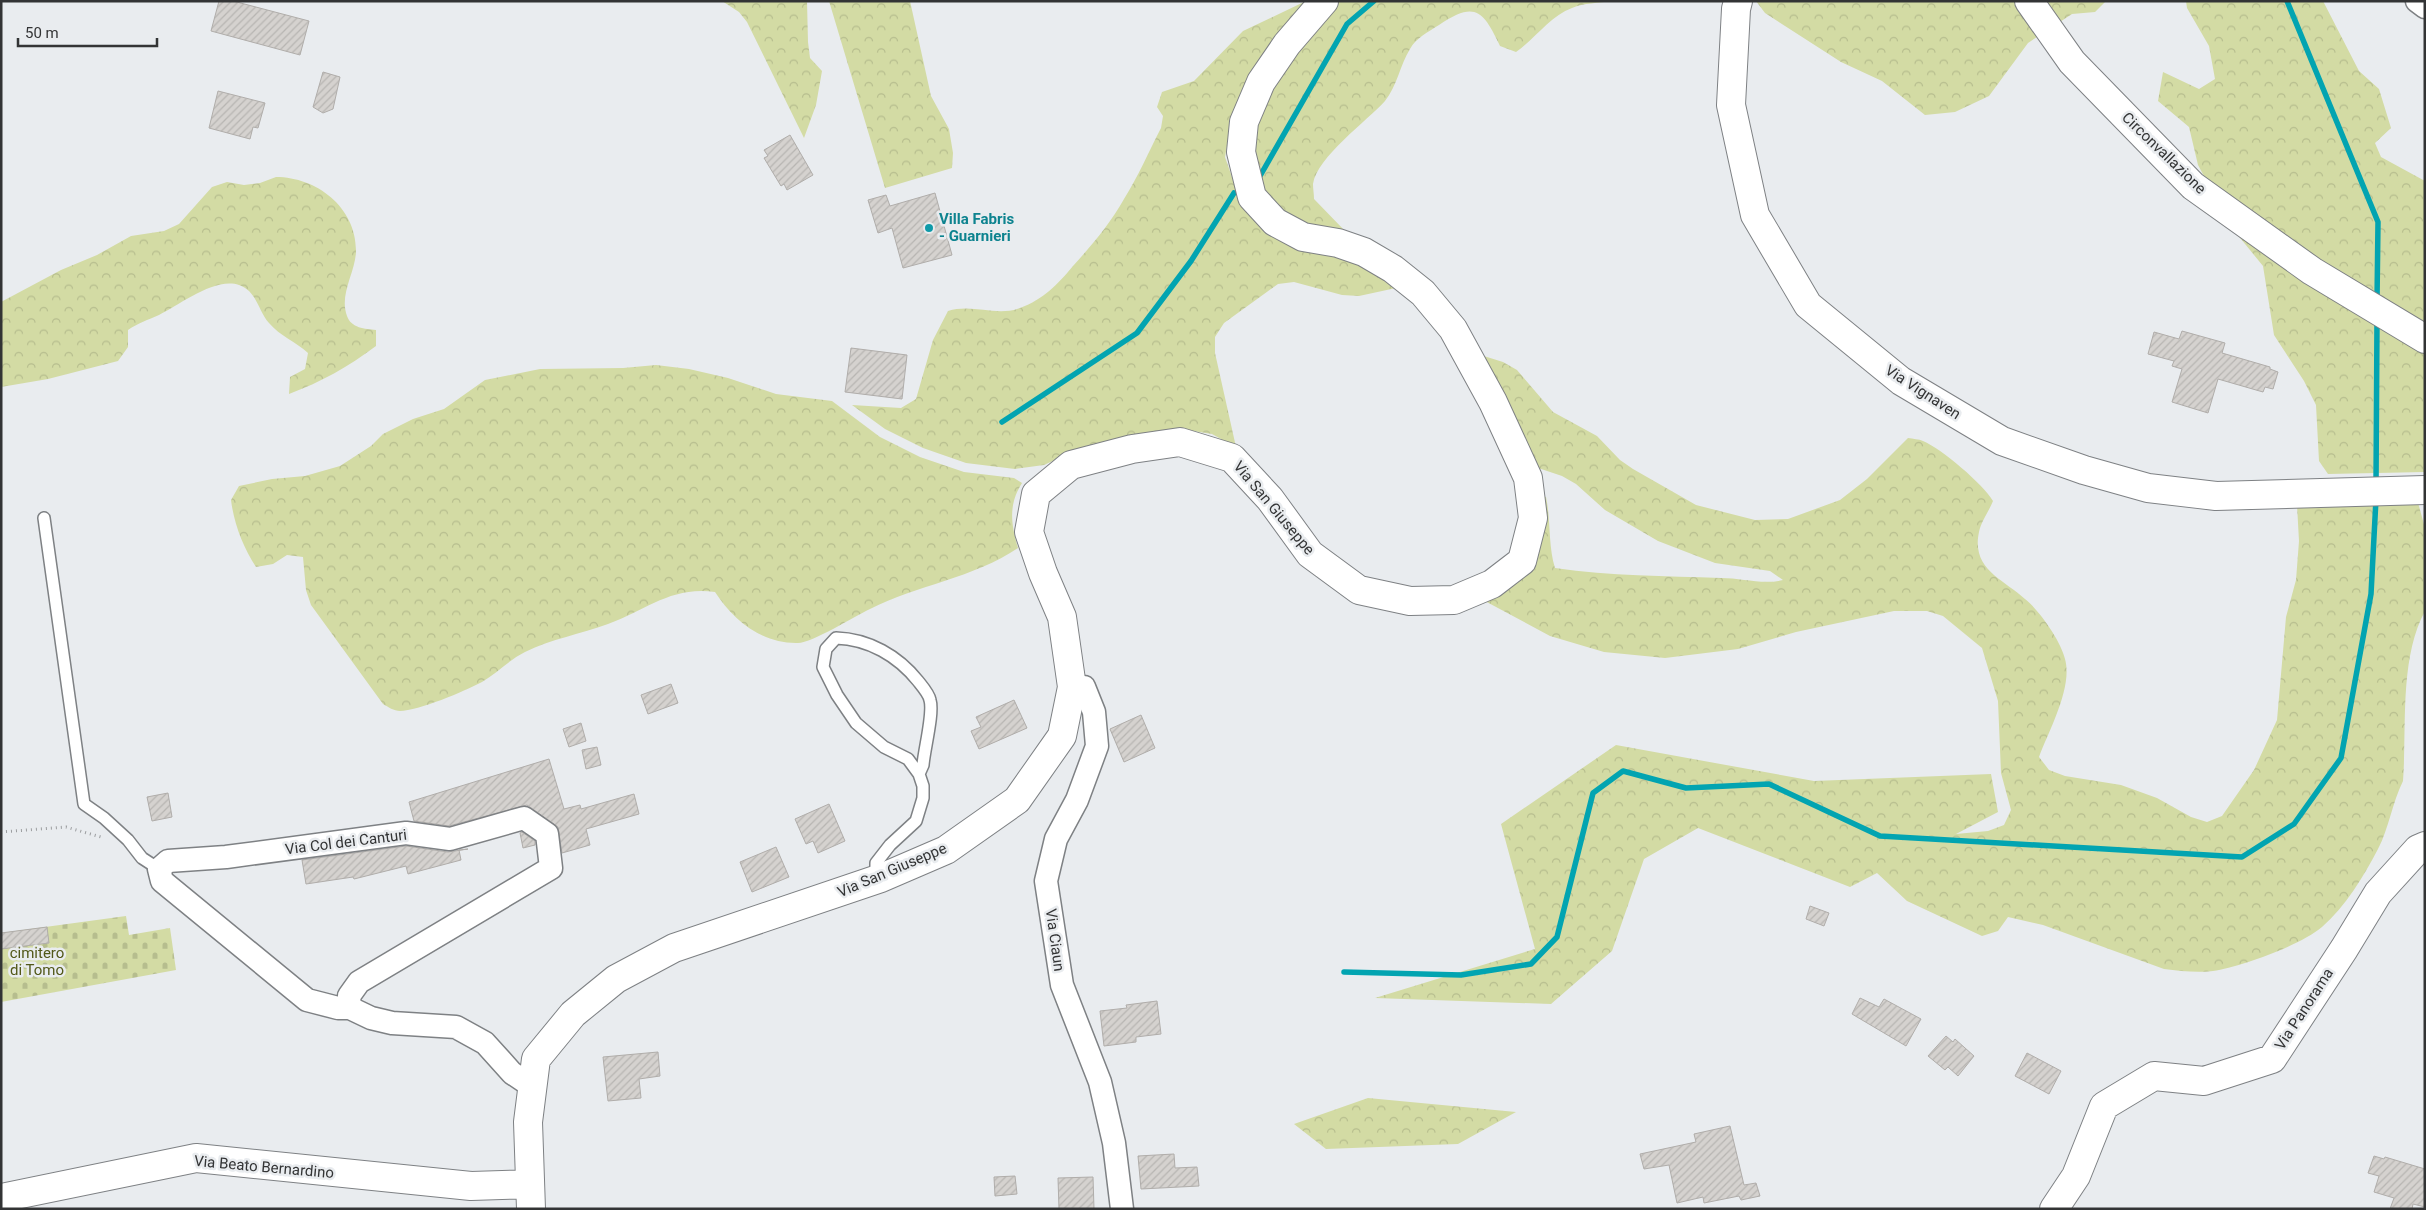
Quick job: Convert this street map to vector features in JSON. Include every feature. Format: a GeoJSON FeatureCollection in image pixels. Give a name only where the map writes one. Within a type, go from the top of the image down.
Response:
{"type":"FeatureCollection","features":[{"type":"Feature","properties":{"kind":"main road","name":"Via San Giuseppe"},"geometry":{"type":"LineString","coordinates":[[530,1196],[528,1122],[536,1059],[573,1014],[616,980],[674,948],[876,880],[946,850],[1017,800],[1062,736],[1072,688],[1062,617],[1043,573],[1029,532],[1036,494],[1071,465],[1132,449],[1180,442],[1232,458],[1270,499],[1310,554],[1359,590],[1410,601],[1454,600],[1492,584],[1522,561],[1534,518],[1528,478],[1492,402],[1454,329],[1423,293],[1393,269],[1364,252],[1338,243],[1303,237],[1274,222],[1252,197],[1241,152],[1244,122],[1261,82],[1287,44],[1324,1]]}},
{"type":"Feature","properties":{"kind":"main road","name":"Via Vignaven"},"geometry":{"type":"LineString","coordinates":[[1738,1],[1731,105],[1755,215],[1808,304],[1901,382],[2002,441],[2084,470],[2148,488],[2216,496],[2425,490]]}},
{"type":"Feature","properties":{"kind":"main road","name":"Circonvallazione"},"geometry":{"type":"LineString","coordinates":[[2029,1],[2072,62],[2193,186],[2312,272],[2423,338]]}},
{"type":"Feature","properties":{"kind":"main road","name":"Via Panorama"},"geometry":{"type":"LineString","coordinates":[[2054,1209],[2076,1176],[2104,1106],[2154,1076],[2204,1081],[2272,1060],[2378,893],[2418,849],[2425,846]]}},
{"type":"Feature","properties":{"kind":"main road","name":"Via Beato Bernardino"},"geometry":{"type":"LineString","coordinates":[[1,1198],[196,1158],[471,1186],[530,1196]]}},
{"type":"Feature","properties":{"kind":"street"},"geometry":{"type":"LineString","coordinates":[[2417,1],[2425,7]]}},
{"type":"Feature","properties":{"kind":"street","name":"Via Ciaun"},"geometry":{"type":"LineString","coordinates":[[1072,688],[1084,687],[1094,712],[1097,746],[1077,800],[1056,839],[1046,881],[1062,985],[1100,1082],[1114,1143],[1122,1209]]}},
{"type":"Feature","properties":{"kind":"street","name":"Via Col dei Canturi"},"geometry":{"type":"LineString","coordinates":[[159,869],[168,861],[226,856],[406,833],[450,839],[524,818],[547,834],[551,868],[359,982],[349,996],[350,1008]]}},
{"type":"Feature","properties":{"kind":"street"},"geometry":{"type":"LineString","coordinates":[[159,869],[162,881],[307,1000],[338,1008],[350,1008],[370,1018],[392,1023],[456,1027],[485,1043],[512,1074],[532,1088]]}},
{"type":"Feature","properties":{"kind":"lane"},"geometry":{"type":"LineString","coordinates":[[44,518],[84,804],[104,818],[128,840],[142,858],[159,869]]}},
{"type":"Feature","properties":{"kind":"lane"},"geometry":{"type":"LineString","coordinates":[[876,880],[876,864],[890,844],[916,821],[923,798],[923,786],[920,774],[908,759],[884,747],[856,723],[837,695],[823,667],[826,649],[836,638],[851,639],[870,644],[905,664],[931,701],[923,765],[920,774]]}},
{"type":"Feature","properties":{"kind":"path"},"geometry":{"type":"LineString","coordinates":[[1,832],[66,827],[92,832],[108,840]]}},
{"type":"Feature","properties":{"kind":"green space"},"geometry":{"type":"Polygon","coordinates":[[[722,1],[807,1],[810,58],[822,71],[816,105],[804,138],[747,22],[739,12],[722,1]]]}},
{"type":"Feature","properties":{"kind":"green space"},"geometry":{"type":"Polygon","coordinates":[[[829,1],[910,1],[931,96],[949,129],[953,153],[952,168],[885,188],[829,1]]]}},
{"type":"Feature","properties":{"kind":"green space"},"geometry":{"type":"Polygon","coordinates":[[[1306,1],[1232,117],[1225,157],[1233,180],[1251,215],[1301,248],[1349,261],[1384,275],[1396,288],[1359,296],[1342,295],[1294,282],[1278,284],[1224,323],[1215,337],[1215,353],[1238,456],[1221,439],[1212,434],[1187,430],[1068,454],[1044,465],[1015,469],[966,463],[923,448],[885,429],[852,405],[901,408],[916,399],[933,340],[948,311],[966,308],[993,311],[1011,310],[1029,304],[1050,291],[1100,234],[1129,191],[1161,128],[1163,116],[1157,107],[1162,92],[1194,81],[1243,31],[1306,1]]]}},
{"type":"Feature","properties":{"kind":"green space"},"geometry":{"type":"Polygon","coordinates":[[[1332,1],[1611,1],[1581,5],[1564,12],[1516,52],[1500,46],[1488,24],[1477,13],[1461,13],[1419,38],[1407,55],[1393,89],[1385,101],[1333,151],[1323,162],[1317,174],[1313,184],[1314,199],[1346,232],[1329,232],[1310,227],[1291,216],[1264,193],[1255,176],[1255,113],[1332,1]]]}},
{"type":"Feature","properties":{"kind":"green space"},"geometry":{"type":"Polygon","coordinates":[[[1756,1],[2106,1],[2095,12],[2072,14],[2028,43],[1989,96],[1955,112],[1925,115],[1882,81],[1841,62],[1765,13],[1756,1]]]}},
{"type":"Feature","properties":{"kind":"green space"},"geometry":{"type":"Polygon","coordinates":[[[2186,1],[2323,1],[2359,71],[2379,89],[2391,128],[2375,143],[2381,157],[2425,181],[2425,472],[2328,474],[2319,461],[2316,405],[2304,381],[2274,335],[2263,266],[2232,228],[2198,165],[2189,127],[2158,101],[2163,72],[2199,89],[2215,79],[2209,46],[2187,8],[2186,1]]]}},
{"type":"Feature","properties":{"kind":"green space"},"geometry":{"type":"Polygon","coordinates":[[[276,177],[291,178],[320,189],[342,209],[350,222],[355,236],[356,252],[346,292],[345,308],[347,316],[352,323],[359,327],[376,330],[376,346],[334,373],[289,394],[290,377],[305,369],[308,353],[273,328],[265,318],[254,296],[245,288],[239,285],[219,285],[208,288],[128,330],[128,347],[118,361],[48,379],[1,387],[1,302],[61,270],[97,255],[131,236],[164,231],[179,224],[212,187],[227,182],[244,185],[260,183],[276,177]]]}},
{"type":"Feature","properties":{"kind":"green space"},"geometry":{"type":"Polygon","coordinates":[[[1471,352],[1503,362],[1517,370],[1553,412],[1597,436],[1620,460],[1633,469],[1696,505],[1755,520],[1788,519],[1840,500],[1867,479],[1908,438],[1921,440],[1931,445],[1951,459],[1981,486],[1993,501],[1979,532],[1978,545],[1984,564],[2037,610],[2049,626],[2063,652],[2067,670],[2066,682],[2054,722],[2039,757],[2049,770],[2065,776],[2121,785],[2157,798],[2191,817],[2207,822],[2222,816],[2254,770],[2277,720],[2286,617],[2296,580],[2299,541],[2297,505],[2417,499],[2425,528],[2425,611],[2411,650],[2408,672],[2403,781],[2382,841],[2367,870],[2338,910],[2322,927],[2312,934],[2286,948],[2239,965],[2201,972],[2164,969],[2043,925],[2008,917],[1998,931],[1982,936],[1907,901],[1877,873],[1850,887],[1698,828],[1644,859],[1612,951],[1551,1004],[1375,998],[1535,949],[1501,824],[1616,745],[1814,781],[1991,774],[1998,812],[1956,834],[1988,831],[2004,825],[2011,810],[2001,773],[1998,701],[1982,648],[1943,616],[1927,611],[1894,611],[1796,632],[1738,649],[1665,658],[1604,652],[1550,636],[1468,592],[1507,573],[1530,493],[1546,497],[1551,551],[1555,568],[1597,573],[1729,578],[1760,582],[1783,580],[1770,571],[1715,563],[1658,541],[1605,510],[1576,484],[1562,476],[1520,462],[1471,352]]]}},
{"type":"Feature","properties":{"kind":"green space"},"geometry":{"type":"Polygon","coordinates":[[[656,365],[689,369],[728,378],[776,394],[832,401],[880,437],[920,457],[964,472],[1014,478],[1022,483],[1014,499],[1012,515],[1018,548],[983,567],[888,601],[813,639],[798,643],[785,642],[761,635],[730,612],[715,592],[699,591],[672,596],[608,624],[535,647],[514,659],[482,682],[418,708],[400,711],[393,710],[383,704],[311,605],[306,590],[303,557],[287,555],[273,564],[256,567],[243,543],[234,518],[231,500],[239,486],[272,479],[305,476],[340,466],[371,446],[383,434],[413,419],[444,409],[485,380],[540,369],[623,368],[656,365]]]}},
{"type":"Feature","properties":{"kind":"green space","name":"cimitero di Tomo"},"geometry":{"type":"Polygon","coordinates":[[[126,916],[129,935],[170,928],[176,970],[1,1002],[1,933],[126,916]]]}},
{"type":"Feature","properties":{"kind":"green space"},"geometry":{"type":"Polygon","coordinates":[[[1368,1098],[1516,1112],[1458,1144],[1326,1149],[1294,1124],[1368,1098]]]}},
{"type":"Feature","properties":{"kind":"building"},"geometry":{"type":"Polygon","coordinates":[[[219,1],[233,1],[309,21],[300,55],[211,31],[219,1]]]}},
{"type":"Feature","properties":{"kind":"building"},"geometry":{"type":"Polygon","coordinates":[[[323,72],[340,77],[333,109],[323,113],[313,107],[323,72]]]}},
{"type":"Feature","properties":{"kind":"building"},"geometry":{"type":"Polygon","coordinates":[[[218,91],[265,103],[258,128],[253,127],[250,139],[209,128],[218,91]]]}},
{"type":"Feature","properties":{"kind":"building"},"geometry":{"type":"Polygon","coordinates":[[[790,135],[813,175],[787,190],[784,184],[781,186],[764,158],[768,156],[764,150],[790,135]]]}},
{"type":"Feature","properties":{"kind":"building","name":"Villa Fabris - Guarnieri"},"geometry":{"type":"Polygon","coordinates":[[[935,193],[952,255],[903,268],[892,228],[878,233],[868,200],[886,195],[890,206],[935,193]]]}},
{"type":"Feature","properties":{"kind":"building"},"geometry":{"type":"Polygon","coordinates":[[[2182,331],[2225,343],[2222,353],[2270,367],[2270,369],[2278,372],[2273,389],[2265,387],[2263,392],[2218,379],[2208,413],[2172,402],[2182,369],[2172,366],[2174,361],[2148,354],[2154,332],[2179,339],[2182,331]]]}},
{"type":"Feature","properties":{"kind":"building"},"geometry":{"type":"Polygon","coordinates":[[[851,348],[907,355],[902,399],[845,392],[851,348]]]}},
{"type":"Feature","properties":{"kind":"building"},"geometry":{"type":"Polygon","coordinates":[[[671,684],[678,703],[648,714],[641,695],[671,684]]]}},
{"type":"Feature","properties":{"kind":"building"},"geometry":{"type":"Polygon","coordinates":[[[1014,700],[1027,728],[979,749],[971,731],[981,727],[976,717],[1014,700]]]}},
{"type":"Feature","properties":{"kind":"building"},"geometry":{"type":"Polygon","coordinates":[[[1141,715],[1155,748],[1124,762],[1110,729],[1141,715]]]}},
{"type":"Feature","properties":{"kind":"building"},"geometry":{"type":"Polygon","coordinates":[[[581,723],[586,741],[569,747],[563,729],[581,723]]]}},
{"type":"Feature","properties":{"kind":"building"},"geometry":{"type":"Polygon","coordinates":[[[597,747],[601,765],[586,769],[582,750],[597,747]]]}},
{"type":"Feature","properties":{"kind":"building"},"geometry":{"type":"Polygon","coordinates":[[[549,759],[564,809],[580,805],[581,809],[634,794],[639,814],[586,829],[590,845],[562,853],[558,827],[527,805],[449,826],[414,821],[409,802],[549,759]]]}},
{"type":"Feature","properties":{"kind":"building"},"geometry":{"type":"Polygon","coordinates":[[[168,793],[172,817],[152,821],[147,797],[168,793]]]}},
{"type":"Feature","properties":{"kind":"building"},"geometry":{"type":"Polygon","coordinates":[[[829,804],[845,841],[818,853],[813,841],[806,844],[795,819],[829,804]]]}},
{"type":"Feature","properties":{"kind":"building"},"geometry":{"type":"Polygon","coordinates":[[[522,832],[535,841],[535,845],[523,848],[520,833],[522,832]]]}},
{"type":"Feature","properties":{"kind":"building"},"geometry":{"type":"Polygon","coordinates":[[[406,846],[448,852],[459,850],[461,860],[408,874],[406,866],[354,879],[353,877],[306,884],[302,860],[406,846]]]}},
{"type":"Feature","properties":{"kind":"building"},"geometry":{"type":"Polygon","coordinates":[[[776,847],[789,877],[752,892],[740,862],[776,847]]]}},
{"type":"Feature","properties":{"kind":"building"},"geometry":{"type":"Polygon","coordinates":[[[1810,906],[1829,913],[1824,926],[1806,919],[1810,906]]]}},
{"type":"Feature","properties":{"kind":"building"},"geometry":{"type":"Polygon","coordinates":[[[47,927],[49,943],[1,949],[1,933],[47,927]]]}},
{"type":"Feature","properties":{"kind":"building"},"geometry":{"type":"Polygon","coordinates":[[[1860,998],[1879,1007],[1884,999],[1921,1019],[1906,1046],[1852,1014],[1860,998]]]}},
{"type":"Feature","properties":{"kind":"building"},"geometry":{"type":"Polygon","coordinates":[[[1157,1001],[1161,1034],[1136,1037],[1136,1042],[1104,1046],[1100,1011],[1127,1008],[1126,1005],[1157,1001]]]}},
{"type":"Feature","properties":{"kind":"building"},"geometry":{"type":"Polygon","coordinates":[[[1946,1036],[1953,1042],[1955,1039],[1974,1056],[1958,1076],[1948,1067],[1945,1070],[1928,1056],[1946,1036]]]}},
{"type":"Feature","properties":{"kind":"building"},"geometry":{"type":"Polygon","coordinates":[[[658,1052],[660,1076],[639,1079],[641,1098],[608,1101],[603,1057],[658,1052]]]}},
{"type":"Feature","properties":{"kind":"building"},"geometry":{"type":"Polygon","coordinates":[[[2027,1053],[2061,1071],[2049,1094],[2015,1076],[2027,1053]]]}},
{"type":"Feature","properties":{"kind":"building"},"geometry":{"type":"Polygon","coordinates":[[[1730,1126],[1744,1185],[1756,1183],[1760,1196],[1741,1200],[1739,1196],[1704,1203],[1703,1197],[1677,1203],[1669,1165],[1644,1169],[1640,1154],[1696,1142],[1694,1134],[1730,1126]]]}},
{"type":"Feature","properties":{"kind":"building"},"geometry":{"type":"Polygon","coordinates":[[[1174,1154],[1175,1168],[1197,1167],[1199,1186],[1141,1189],[1138,1156],[1174,1154]]]}},
{"type":"Feature","properties":{"kind":"building"},"geometry":{"type":"Polygon","coordinates":[[[2374,1156],[2384,1159],[2385,1157],[2425,1169],[2425,1207],[2413,1204],[2412,1209],[2390,1209],[2394,1198],[2374,1192],[2379,1176],[2368,1173],[2374,1156]]]}},
{"type":"Feature","properties":{"kind":"building"},"geometry":{"type":"Polygon","coordinates":[[[1015,1176],[1017,1194],[995,1196],[994,1177],[1015,1176]]]}},
{"type":"Feature","properties":{"kind":"building"},"geometry":{"type":"Polygon","coordinates":[[[1093,1177],[1094,1209],[1059,1209],[1058,1178],[1093,1177]]]}},
{"type":"Feature","properties":{"kind":"waterway"},"geometry":{"type":"LineString","coordinates":[[1260,176],[1347,24],[1374,1]]}},
{"type":"Feature","properties":{"kind":"waterway"},"geometry":{"type":"LineString","coordinates":[[2287,1],[2378,222],[2377,301]]}},
{"type":"Feature","properties":{"kind":"waterway"},"geometry":{"type":"LineString","coordinates":[[1002,422],[1137,333],[1191,261],[1234,193]]}},
{"type":"Feature","properties":{"kind":"waterway"},"geometry":{"type":"LineString","coordinates":[[2376,484],[2377,320]]}},
{"type":"Feature","properties":{"kind":"waterway"},"geometry":{"type":"LineString","coordinates":[[1344,972],[1461,975],[1531,964],[1557,937],[1593,793],[1623,771],[1686,788],[1769,784],[1880,836],[2242,857],[2294,824],[2341,758],[2371,594],[2376,499]]}},
{"type":"Feature","properties":{"kind":"place","name":"Villa Fabris - Guarnieri"},"geometry":{"type":"Point","coordinates":[929,228]}}]}
